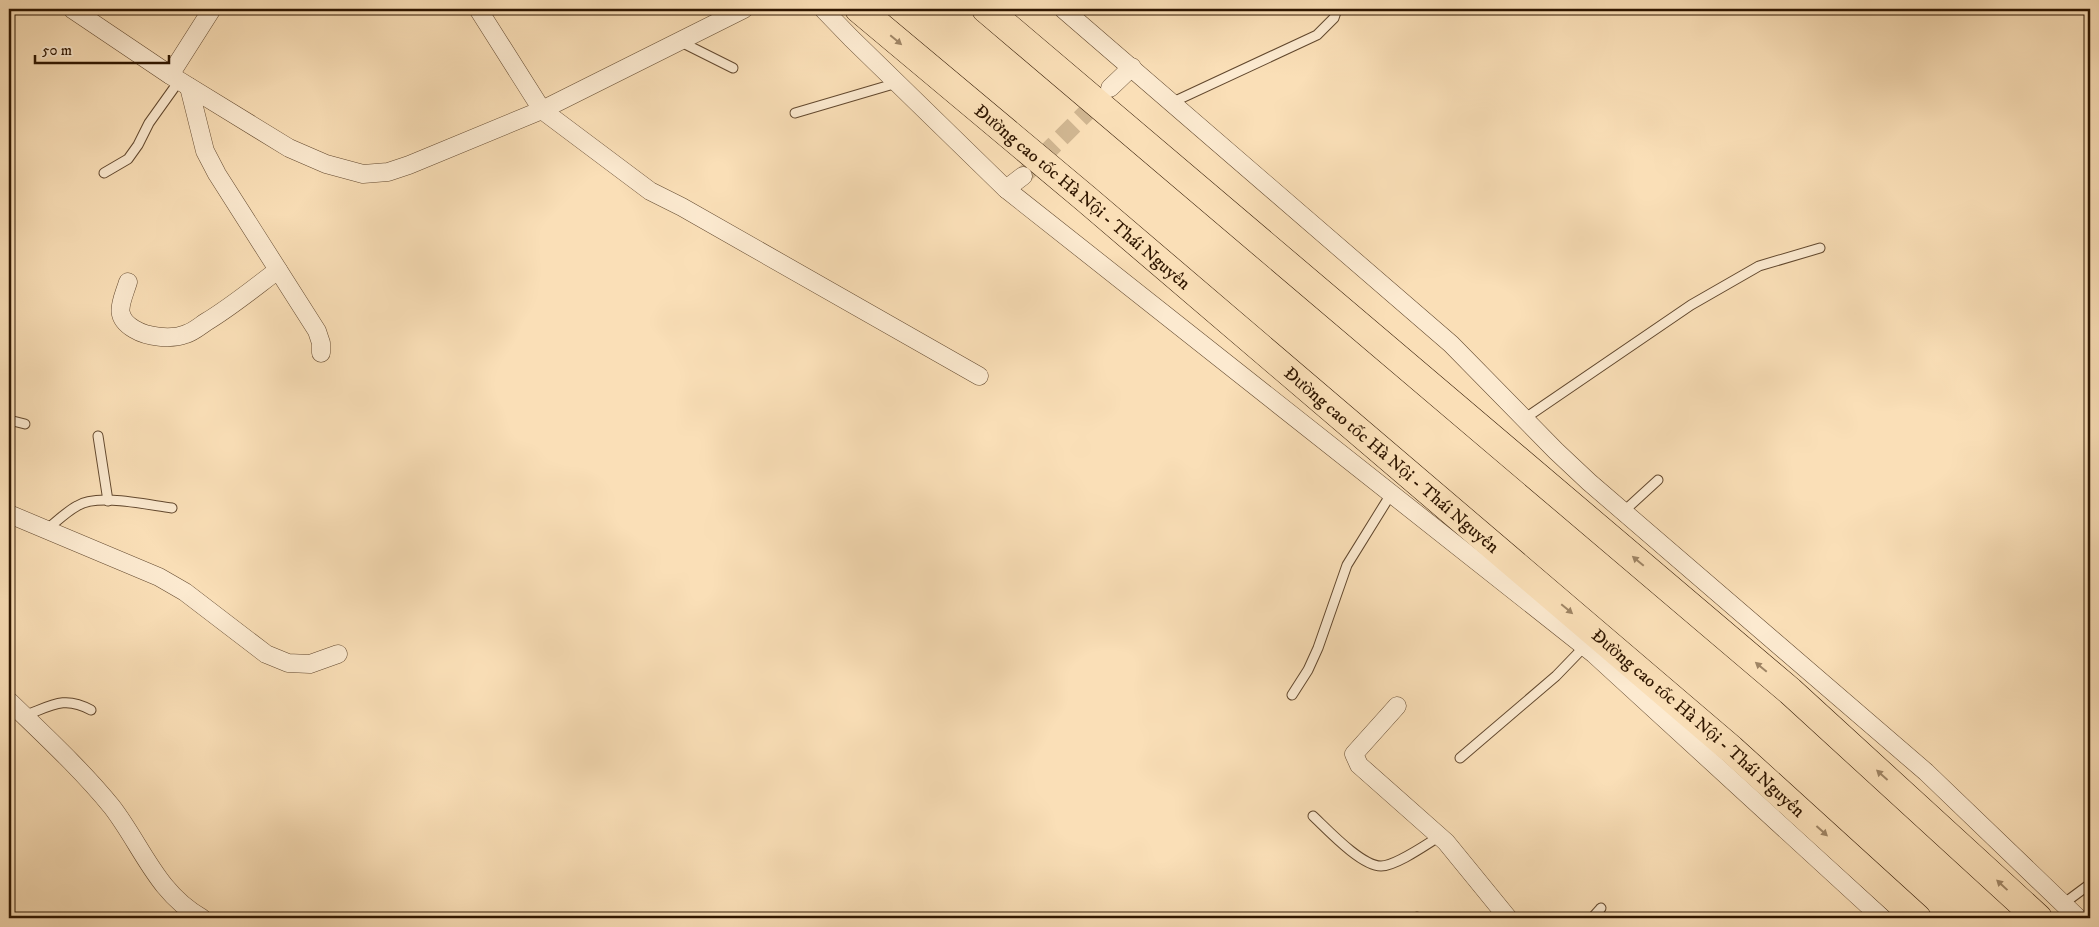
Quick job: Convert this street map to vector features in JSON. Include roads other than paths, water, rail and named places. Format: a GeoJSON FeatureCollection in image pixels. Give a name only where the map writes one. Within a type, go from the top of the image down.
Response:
{"type":"FeatureCollection","features":[{"type":"Feature","properties":{"kind":"highway","name":"Đường cao tốc Hà Nội - Thái Nguyên"},"geometry":{"type":"LineString","coordinates":[[859,9],[1085,198],[1731,749],[1917,918]]}},
{"type":"Feature","properties":{"kind":"highway"},"geometry":{"type":"LineString","coordinates":[[986,9],[1790,691],[2038,918]]}},
{"type":"Feature","properties":{"kind":"street"},"geometry":{"type":"LineString","coordinates":[[72,9],[179,81],[289,148],[326,164],[363,174],[388,172],[409,165],[542,110],[744,9]]}},
{"type":"Feature","properties":{"kind":"street"},"geometry":{"type":"LineString","coordinates":[[212,9],[179,81],[205,151],[217,174],[317,331],[321,343],[320,353]]}},
{"type":"Feature","properties":{"kind":"street"},"geometry":{"type":"LineString","coordinates":[[478,9],[542,110],[650,192],[690,212],[979,376]]}},
{"type":"Feature","properties":{"kind":"street"},"geometry":{"type":"LineString","coordinates":[[823,9],[1006,189],[1584,646],[1624,680],[1882,918]]}},
{"type":"Feature","properties":{"kind":"street"},"geometry":{"type":"LineString","coordinates":[[1063,9],[1451,344],[1562,457],[1623,512],[1926,772],[2078,918]]}},
{"type":"Feature","properties":{"kind":"street"},"geometry":{"type":"LineString","coordinates":[[1110,88],[1132,67]]}},
{"type":"Feature","properties":{"kind":"street"},"geometry":{"type":"LineString","coordinates":[[1006,189],[1023,176]]}},
{"type":"Feature","properties":{"kind":"street"},"geometry":{"type":"LineString","coordinates":[[128,282],[120,308],[120,316],[125,324],[139,332],[166,338],[186,334],[220,314],[278,270]]}},
{"type":"Feature","properties":{"kind":"street"},"geometry":{"type":"LineString","coordinates":[[9,514],[159,577],[185,592],[266,654],[288,663],[310,664],[338,654]]}},
{"type":"Feature","properties":{"kind":"street"},"geometry":{"type":"LineString","coordinates":[[9,701],[91,782],[113,809],[160,883],[186,908],[202,918]]}},
{"type":"Feature","properties":{"kind":"street"},"geometry":{"type":"LineString","coordinates":[[1397,706],[1354,754],[1356,760],[1359,765],[1440,836],[1508,918]]}},
{"type":"Feature","properties":{"kind":"lane"},"geometry":{"type":"LineString","coordinates":[[1173,102],[1317,35],[1334,18],[1337,9]]}},
{"type":"Feature","properties":{"kind":"lane"},"geometry":{"type":"LineString","coordinates":[[679,41],[733,68]]}},
{"type":"Feature","properties":{"kind":"lane"},"geometry":{"type":"LineString","coordinates":[[104,174],[128,159],[138,145],[149,123],[179,81]]}},
{"type":"Feature","properties":{"kind":"lane"},"geometry":{"type":"LineString","coordinates":[[795,113],[897,83]]}},
{"type":"Feature","properties":{"kind":"lane"},"geometry":{"type":"LineString","coordinates":[[1524,419],[1691,305],[1759,266],[1820,248]]}},
{"type":"Feature","properties":{"kind":"lane"},"geometry":{"type":"LineString","coordinates":[[9,420],[25,424]]}},
{"type":"Feature","properties":{"kind":"lane"},"geometry":{"type":"LineString","coordinates":[[98,436],[108,501]]}},
{"type":"Feature","properties":{"kind":"lane"},"geometry":{"type":"LineString","coordinates":[[1623,512],[1658,480]]}},
{"type":"Feature","properties":{"kind":"lane"},"geometry":{"type":"LineString","coordinates":[[1292,695],[1308,670],[1318,648],[1347,565],[1392,494]]}},
{"type":"Feature","properties":{"kind":"lane"},"geometry":{"type":"LineString","coordinates":[[46,530],[78,505],[91,500],[172,508]]}},
{"type":"Feature","properties":{"kind":"lane"},"geometry":{"type":"LineString","coordinates":[[1460,758],[1556,676],[1584,646]]}},
{"type":"Feature","properties":{"kind":"lane"},"geometry":{"type":"LineString","coordinates":[[24,716],[71,701],[92,710]]}},
{"type":"Feature","properties":{"kind":"lane"},"geometry":{"type":"LineString","coordinates":[[1312,816],[1346,847],[1371,864],[1382,866],[1418,851],[1440,836]]}},
{"type":"Feature","properties":{"kind":"lane"},"geometry":{"type":"LineString","coordinates":[[2063,904],[2090,884]]}},
{"type":"Feature","properties":{"kind":"lane"},"geometry":{"type":"LineString","coordinates":[[1592,918],[1601,908]]}},
{"type":"Feature","properties":{"kind":"tunnel"},"geometry":{"type":"LineString","coordinates":[[1023,176],[1103,96]]}}]}
